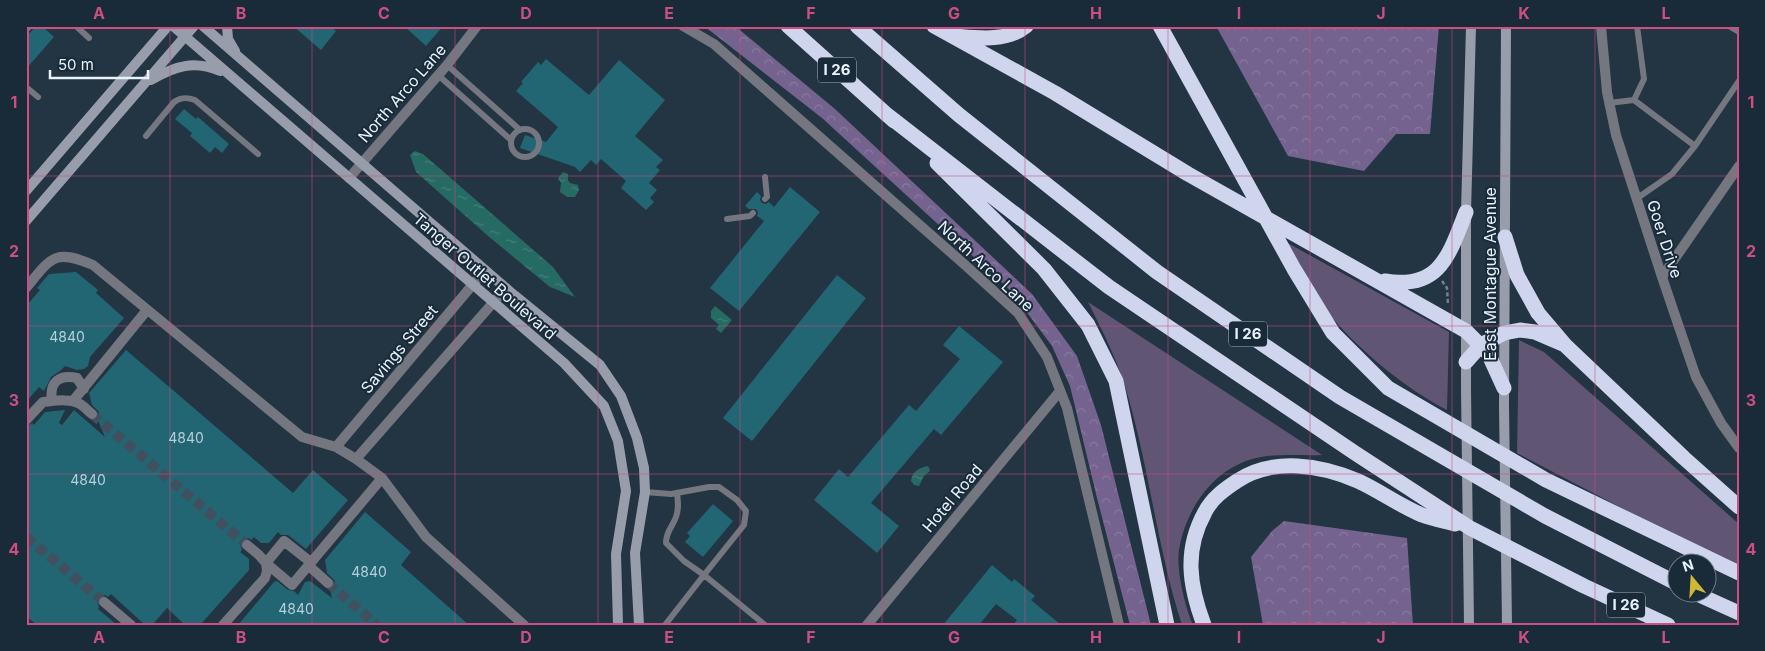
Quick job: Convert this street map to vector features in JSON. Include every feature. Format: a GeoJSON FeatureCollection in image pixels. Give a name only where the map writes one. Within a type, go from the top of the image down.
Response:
{"type":"FeatureCollection","features":[{"type":"Feature","properties":{"kind":"highway","name":"I 26"},"geometry":{"type":"LineString","coordinates":[[788,26],[886,114],[1109,287],[1347,448],[1470,528],[1584,586],[1668,625]]}},
{"type":"Feature","properties":{"kind":"highway","name":"I 26"},"geometry":{"type":"LineString","coordinates":[[857,26],[959,115],[1156,272],[1340,397],[1545,516],[1668,579]]}},
{"type":"Feature","properties":{"kind":"highway"},"geometry":{"type":"LineString","coordinates":[[934,26],[1055,93],[1188,174],[1466,331],[1488,353],[1504,388]]}},
{"type":"Feature","properties":{"kind":"highway"},"geometry":{"type":"LineString","coordinates":[[948,35],[976,38],[997,37],[1020,31],[1026,26]]}},
{"type":"Feature","properties":{"kind":"highway"},"geometry":{"type":"LineString","coordinates":[[1160,26],[1294,269],[1333,333],[1388,388],[1546,480],[1739,573]]}},
{"type":"Feature","properties":{"kind":"highway"},"geometry":{"type":"LineString","coordinates":[[886,114],[1044,269],[1088,325],[1116,381],[1167,625]]}},
{"type":"Feature","properties":{"kind":"highway"},"geometry":{"type":"LineString","coordinates":[[1376,280],[1403,284],[1419,281],[1436,272],[1452,249],[1466,212]]}},
{"type":"Feature","properties":{"kind":"highway"},"geometry":{"type":"LineString","coordinates":[[1504,236],[1517,275],[1538,313],[1566,346],[1684,458],[1739,507]]}},
{"type":"Feature","properties":{"kind":"highway"},"geometry":{"type":"LineString","coordinates":[[1466,362],[1481,344],[1504,333],[1520,330],[1535,332],[1566,346]]}},
{"type":"Feature","properties":{"kind":"highway"},"geometry":{"type":"LineString","coordinates":[[1204,625],[1195,596],[1190,559],[1192,541],[1198,524],[1208,506],[1222,491],[1242,477],[1260,470],[1281,466],[1304,466],[1328,471],[1358,481],[1422,515],[1470,528]]}},
{"type":"Feature","properties":{"kind":"highway"},"geometry":{"type":"LineString","coordinates":[[1158,577],[1174,625]]}},
{"type":"Feature","properties":{"kind":"highway"},"geometry":{"type":"LineString","coordinates":[[1584,586],[1644,625]]}},
{"type":"Feature","properties":{"kind":"highway"},"geometry":{"type":"LineString","coordinates":[[1718,604],[1739,613]]}},
{"type":"Feature","properties":{"kind":"street"},"geometry":{"type":"LineString","coordinates":[[26,191],[168,26]]}},
{"type":"Feature","properties":{"kind":"street","name":"Tanger Outlet Boulevard"},"geometry":{"type":"LineString","coordinates":[[173,26],[564,363],[604,406],[618,441],[626,491],[616,554],[618,625]]}},
{"type":"Feature","properties":{"kind":"street"},"geometry":{"type":"LineString","coordinates":[[26,221],[194,26]]}},
{"type":"Feature","properties":{"kind":"street","name":"Tanger Outlet Boulevard"},"geometry":{"type":"LineString","coordinates":[[203,26],[506,288],[600,365],[621,396],[637,438],[644,468],[645,492],[635,553],[639,625]]}},
{"type":"Feature","properties":{"kind":"street"},"geometry":{"type":"LineString","coordinates":[[227,26],[228,39],[241,60]]}},
{"type":"Feature","properties":{"kind":"street","name":"North Arco Lane"},"geometry":{"type":"LineString","coordinates":[[349,178],[447,66],[477,26]]}},
{"type":"Feature","properties":{"kind":"street","name":"North Arco Lane"},"geometry":{"type":"LineString","coordinates":[[683,26],[714,44],[1018,313],[1047,358],[1067,408],[1119,625]]}},
{"type":"Feature","properties":{"kind":"street"},"geometry":{"type":"LineString","coordinates":[[1464,26],[1471,48]]}},
{"type":"Feature","properties":{"kind":"street","name":"East Montague Avenue"},"geometry":{"type":"LineString","coordinates":[[1469,625],[1466,212],[1471,26]]}},
{"type":"Feature","properties":{"kind":"street","name":"East Montague Avenue"},"geometry":{"type":"LineString","coordinates":[[1506,26],[1504,406],[1507,625]]}},
{"type":"Feature","properties":{"kind":"street","name":"Goer Drive"},"geometry":{"type":"LineString","coordinates":[[1601,26],[1609,103],[1616,135],[1636,199],[1696,377],[1721,423],[1739,448]]}},
{"type":"Feature","properties":{"kind":"street"},"geometry":{"type":"LineString","coordinates":[[143,85],[165,72],[186,65],[198,64],[228,74]]}},
{"type":"Feature","properties":{"kind":"street"},"geometry":{"type":"LineString","coordinates":[[1662,277],[1739,166]]}},
{"type":"Feature","properties":{"kind":"street"},"geometry":{"type":"LineString","coordinates":[[26,288],[49,260],[63,255],[78,258],[93,265],[302,437],[336,447],[382,478],[426,537],[524,625]]}},
{"type":"Feature","properties":{"kind":"street","name":"Savings Street"},"geometry":{"type":"LineString","coordinates":[[336,447],[485,270]]}},
{"type":"Feature","properties":{"kind":"street"},"geometry":{"type":"LineString","coordinates":[[356,459],[506,288]]}},
{"type":"Feature","properties":{"kind":"street"},"geometry":{"type":"LineString","coordinates":[[74,401],[147,310]]}},
{"type":"Feature","properties":{"kind":"street"},"geometry":{"type":"LineString","coordinates":[[52,401],[51,392],[55,381],[66,376],[77,378],[84,389]]}},
{"type":"Feature","properties":{"kind":"street","name":"Hotel Road"},"geometry":{"type":"LineString","coordinates":[[867,625],[1060,391]]}},
{"type":"Feature","properties":{"kind":"street"},"geometry":{"type":"LineString","coordinates":[[26,420],[43,402],[52,401],[74,401],[80,403],[92,414]]}},
{"type":"Feature","properties":{"kind":"street"},"geometry":{"type":"LineString","coordinates":[[247,545],[292,585],[382,478]]}},
{"type":"Feature","properties":{"kind":"street"},"geometry":{"type":"LineString","coordinates":[[222,625],[264,578],[267,571],[266,563],[284,542],[308,560],[309,566],[328,583]]}},
{"type":"Feature","properties":{"kind":"street"},"geometry":{"type":"LineString","coordinates":[[104,602],[130,625]]}},
{"type":"Feature","properties":{"kind":"lane"},"geometry":{"type":"LineString","coordinates":[[26,30],[30,26]]}},
{"type":"Feature","properties":{"kind":"lane"},"geometry":{"type":"LineString","coordinates":[[76,26],[89,38]]}},
{"type":"Feature","properties":{"kind":"lane"},"geometry":{"type":"LineString","coordinates":[[1634,100],[1644,79],[1637,26]]}},
{"type":"Feature","properties":{"kind":"lane"},"geometry":{"type":"LineString","coordinates":[[1729,26],[1739,32]]}},
{"type":"Feature","properties":{"kind":"lane"},"geometry":{"type":"LineString","coordinates":[[447,66],[520,130]]}},
{"type":"Feature","properties":{"kind":"lane"},"geometry":{"type":"LineString","coordinates":[[438,75],[512,140]]}},
{"type":"Feature","properties":{"kind":"lane"},"geometry":{"type":"LineString","coordinates":[[1636,199],[1672,174],[1695,146],[1739,81]]}},
{"type":"Feature","properties":{"kind":"lane"},"geometry":{"type":"LineString","coordinates":[[26,87],[38,97]]}},
{"type":"Feature","properties":{"kind":"lane"},"geometry":{"type":"LineString","coordinates":[[146,136],[174,102],[179,98],[188,97],[195,100],[258,154]]}},
{"type":"Feature","properties":{"kind":"lane"},"geometry":{"type":"LineString","coordinates":[[1609,103],[1634,100],[1695,146]]}},
{"type":"Feature","properties":{"kind":"lane"},"geometry":{"type":"LineString","coordinates":[[520,130],[529,130],[536,135],[539,144],[536,152],[528,157],[519,156],[512,149],[513,136],[520,130]]}},
{"type":"Feature","properties":{"kind":"lane"},"geometry":{"type":"LineString","coordinates":[[765,178],[767,197],[765,199]]}},
{"type":"Feature","properties":{"kind":"lane"},"geometry":{"type":"LineString","coordinates":[[727,219],[750,216],[753,213]]}},
{"type":"Feature","properties":{"kind":"lane"},"geometry":{"type":"LineString","coordinates":[[645,492],[671,494],[719,487],[737,500],[746,511],[744,525],[665,625]]}},
{"type":"Feature","properties":{"kind":"lane"},"geometry":{"type":"LineString","coordinates":[[677,493],[678,506],[676,518],[666,535],[666,543],[684,561],[765,625]]}},
{"type":"Feature","properties":{"kind":"path"},"geometry":{"type":"LineString","coordinates":[[1439,277],[1447,288],[1448,305]]}},
{"type":"Feature","properties":{"kind":"shaded area"},"geometry":{"type":"Polygon","coordinates":[[[1284,241],[1449,332],[1447,410],[1394,376],[1343,330],[1317,298],[1284,241]]]}},
{"type":"Feature","properties":{"kind":"shaded area"},"geometry":{"type":"Polygon","coordinates":[[[1088,302],[1322,455],[1281,455],[1256,458],[1241,463],[1227,471],[1204,492],[1188,519],[1178,558],[1182,588],[1193,625],[1182,625],[1160,541],[1143,456],[1125,387],[1111,350],[1088,302]]]}},
{"type":"Feature","properties":{"kind":"shaded area"},"geometry":{"type":"Polygon","coordinates":[[[1519,340],[1544,352],[1739,524],[1739,566],[1718,557],[1718,554],[1712,554],[1694,546],[1517,453],[1519,340]]]}},
{"type":"Feature","properties":{"kind":"green space"},"geometry":{"type":"Polygon","coordinates":[[[704,26],[735,26],[835,109],[1032,294],[1077,356],[1101,425],[1151,625],[1130,625],[1070,386],[1052,346],[1011,291],[822,118],[704,26]]]}},
{"type":"Feature","properties":{"kind":"green space"},"geometry":{"type":"Polygon","coordinates":[[[1216,26],[1439,26],[1430,134],[1396,134],[1364,171],[1288,156],[1216,26]]]}},
{"type":"Feature","properties":{"kind":"green space"},"geometry":{"type":"Polygon","coordinates":[[[1284,521],[1407,538],[1413,625],[1263,625],[1251,557],[1272,531],[1284,521]]]}},
{"type":"Feature","properties":{"kind":"water"},"geometry":{"type":"Polygon","coordinates":[[[415,151],[423,154],[553,267],[575,297],[550,287],[488,236],[416,172],[410,155],[415,151]]]}},
{"type":"Feature","properties":{"kind":"water"},"geometry":{"type":"Polygon","coordinates":[[[563,172],[568,174],[570,183],[578,185],[579,190],[575,197],[567,197],[560,192],[561,183],[558,178],[563,172]]]}},
{"type":"Feature","properties":{"kind":"water"},"geometry":{"type":"Polygon","coordinates":[[[715,306],[732,320],[721,333],[716,329],[719,325],[711,318],[711,311],[715,306]]]}},
{"type":"Feature","properties":{"kind":"water"},"geometry":{"type":"Polygon","coordinates":[[[928,466],[930,471],[924,476],[919,486],[914,485],[911,481],[914,472],[928,466]]]}},
{"type":"Feature","properties":{"kind":"building"},"geometry":{"type":"Polygon","coordinates":[[[36,26],[42,26],[54,37],[26,69],[26,37],[36,26]]]}},
{"type":"Feature","properties":{"kind":"building"},"geometry":{"type":"Polygon","coordinates":[[[293,26],[330,26],[336,31],[321,50],[293,26]]]}},
{"type":"Feature","properties":{"kind":"building"},"geometry":{"type":"Polygon","coordinates":[[[404,26],[443,26],[426,46],[404,26]]]}},
{"type":"Feature","properties":{"kind":"building"},"geometry":{"type":"Polygon","coordinates":[[[546,59],[589,95],[619,60],[665,100],[635,136],[663,160],[656,167],[660,170],[649,183],[657,190],[650,198],[654,202],[646,210],[621,188],[626,181],[601,159],[596,165],[591,160],[580,172],[575,167],[520,148],[525,135],[546,142],[558,127],[516,91],[538,62],[541,65],[546,59]]]}},
{"type":"Feature","properties":{"kind":"building"},"geometry":{"type":"Polygon","coordinates":[[[184,109],[196,119],[198,117],[229,144],[222,153],[215,147],[210,153],[190,136],[192,133],[175,119],[184,109]]]}},
{"type":"Feature","properties":{"kind":"building"},"geometry":{"type":"Polygon","coordinates":[[[790,187],[820,212],[739,311],[710,288],[764,221],[757,216],[758,212],[756,209],[749,209],[745,206],[757,192],[761,196],[760,200],[762,203],[766,204],[769,202],[774,207],[790,187]]]}},
{"type":"Feature","properties":{"kind":"building"},"geometry":{"type":"Polygon","coordinates":[[[76,272],[98,290],[96,293],[124,318],[90,357],[88,366],[77,370],[65,366],[51,377],[44,391],[39,387],[26,402],[26,306],[40,290],[37,288],[49,274],[76,272]]]}},
{"type":"Feature","properties":{"kind":"building"},"geometry":{"type":"Polygon","coordinates":[[[837,275],[866,298],[752,441],[723,418],[837,275]]]}},
{"type":"Feature","properties":{"kind":"building"},"geometry":{"type":"Polygon","coordinates":[[[959,326],[1003,362],[941,435],[934,429],[871,503],[899,526],[877,553],[814,500],[839,469],[848,477],[909,405],[916,411],[960,359],[943,345],[959,326]]]}},
{"type":"Feature","properties":{"kind":"building"},"geometry":{"type":"Polygon","coordinates":[[[126,350],[293,493],[313,470],[348,500],[306,549],[288,535],[281,535],[278,532],[269,543],[261,543],[254,537],[251,540],[248,538],[242,540],[240,544],[242,550],[240,552],[249,559],[249,570],[200,625],[185,625],[167,608],[153,624],[145,625],[111,594],[108,597],[105,595],[99,597],[97,601],[98,609],[117,625],[37,625],[26,616],[26,427],[32,423],[34,425],[45,412],[65,410],[59,423],[62,425],[74,410],[105,437],[97,418],[99,412],[92,405],[89,393],[126,350]]]}},
{"type":"Feature","properties":{"kind":"building"},"geometry":{"type":"Polygon","coordinates":[[[713,504],[733,521],[703,557],[685,542],[690,536],[687,533],[713,504]]]}},
{"type":"Feature","properties":{"kind":"building"},"geometry":{"type":"Polygon","coordinates":[[[365,512],[411,552],[401,565],[469,625],[238,625],[274,582],[277,581],[298,595],[305,582],[310,581],[332,598],[330,589],[335,581],[327,573],[325,560],[365,512]]]}},
{"type":"Feature","properties":{"kind":"building"},"geometry":{"type":"Polygon","coordinates":[[[992,565],[1012,582],[1014,579],[1035,596],[1031,600],[1061,625],[1013,625],[1017,620],[996,604],[979,625],[943,625],[992,565]]]}},
{"type":"Feature","properties":{"kind":"tunnel"},"geometry":{"type":"LineString","coordinates":[[92,414],[247,545]]}},
{"type":"Feature","properties":{"kind":"tunnel"},"geometry":{"type":"LineString","coordinates":[[26,537],[104,602]]}},
{"type":"Feature","properties":{"kind":"tunnel"},"geometry":{"type":"LineString","coordinates":[[328,583],[377,625]]}}]}
